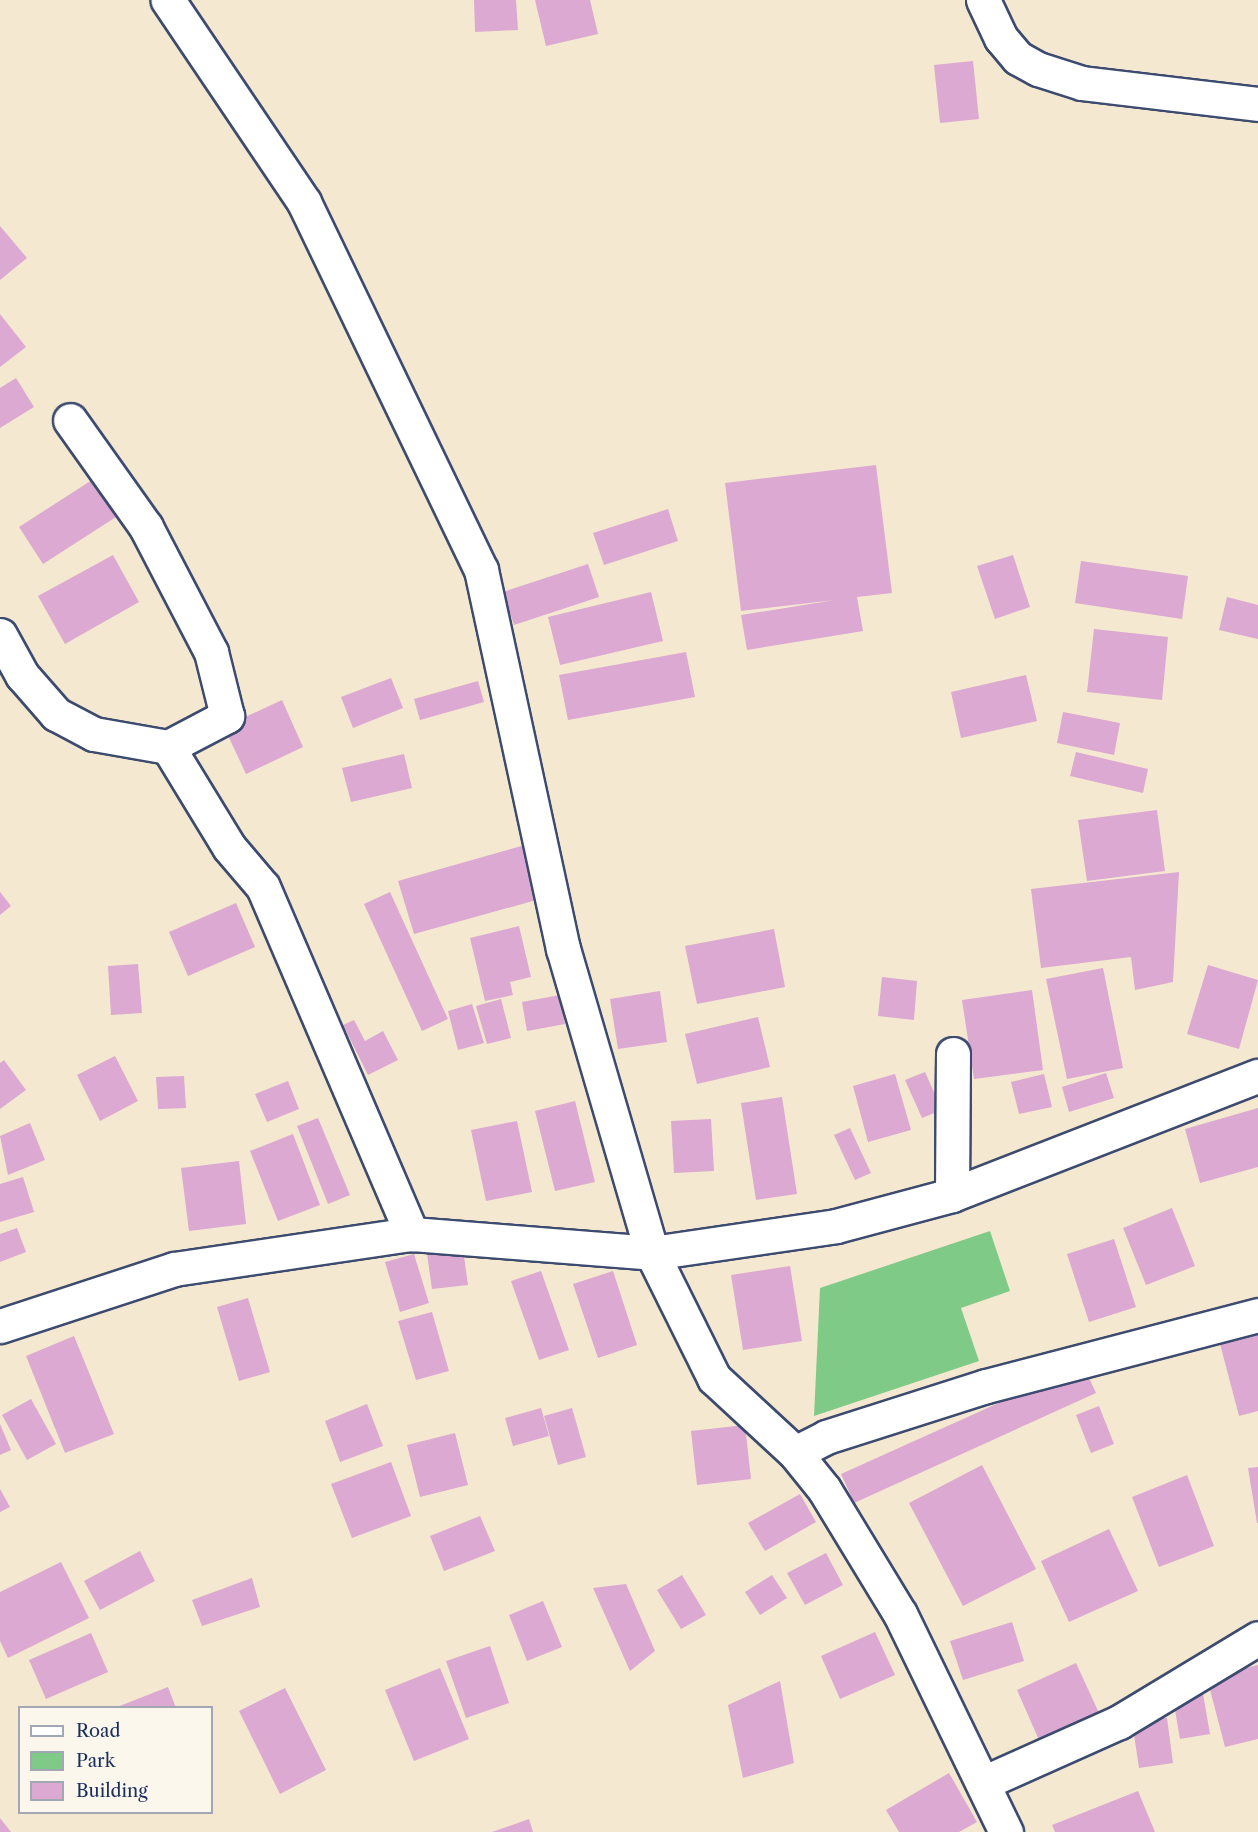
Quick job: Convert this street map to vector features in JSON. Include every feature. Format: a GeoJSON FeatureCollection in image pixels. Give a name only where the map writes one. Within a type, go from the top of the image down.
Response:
{"type":"FeatureCollection","features":[{"type":"Feature","properties":{"kind":"street"},"geometry":{"type":"LineString","coordinates":[[168,0],[304,202],[481,570],[563,949],[652,1253],[714,1378],[795,1453],[824,1489],[900,1614],[985,1782],[1006,1832]]}},
{"type":"Feature","properties":{"kind":"street"},"geometry":{"type":"LineString","coordinates":[[983,0],[1001,38],[1018,58],[1038,69],[1082,83],[1258,104]]}},
{"type":"Feature","properties":{"kind":"street"},"geometry":{"type":"LineString","coordinates":[[0,635],[22,675],[56,714],[94,734],[168,747],[227,716],[211,652],[146,527],[70,420]]}},
{"type":"Feature","properties":{"kind":"street"},"geometry":{"type":"LineString","coordinates":[[168,747],[229,847],[263,887],[412,1234]]}},
{"type":"Feature","properties":{"kind":"street"},"geometry":{"type":"LineString","coordinates":[[952,1195],[953,1054]]}},
{"type":"Feature","properties":{"kind":"street"},"geometry":{"type":"LineString","coordinates":[[0,1326],[174,1269],[412,1234],[652,1253],[836,1227],[952,1195],[1258,1076]]}},
{"type":"Feature","properties":{"kind":"street"},"geometry":{"type":"LineString","coordinates":[[795,1453],[826,1437],[986,1386],[1258,1315]]}},
{"type":"Feature","properties":{"kind":"street"},"geometry":{"type":"LineString","coordinates":[[985,1782],[1119,1722],[1258,1638]]}},
{"type":"Feature","properties":{"kind":"green space"},"geometry":{"type":"Polygon","coordinates":[[[990,1231],[1010,1291],[961,1308],[979,1361],[814,1416],[820,1288],[990,1231]]]}},
{"type":"Feature","properties":{"kind":"building"},"geometry":{"type":"Polygon","coordinates":[[[474,0],[516,0],[518,30],[475,32],[474,0]]]}},
{"type":"Feature","properties":{"kind":"building"},"geometry":{"type":"Polygon","coordinates":[[[535,0],[590,0],[598,34],[546,46],[535,0]]]}},
{"type":"Feature","properties":{"kind":"building"},"geometry":{"type":"Polygon","coordinates":[[[973,61],[979,119],[940,123],[934,65],[973,61]]]}},
{"type":"Feature","properties":{"kind":"building"},"geometry":{"type":"Polygon","coordinates":[[[0,226],[27,258],[0,280],[0,226]]]}},
{"type":"Feature","properties":{"kind":"building"},"geometry":{"type":"Polygon","coordinates":[[[0,314],[26,347],[0,367],[0,314]]]}},
{"type":"Feature","properties":{"kind":"building"},"geometry":{"type":"Polygon","coordinates":[[[16,378],[34,407],[0,428],[0,388],[16,378]]]}},
{"type":"Feature","properties":{"kind":"building"},"geometry":{"type":"Polygon","coordinates":[[[876,465],[892,593],[857,597],[863,631],[747,650],[741,615],[835,600],[741,611],[725,483],[876,465]]]}},
{"type":"Feature","properties":{"kind":"building"},"geometry":{"type":"Polygon","coordinates":[[[92,480],[116,517],[43,564],[19,527],[92,480]]]}},
{"type":"Feature","properties":{"kind":"building"},"geometry":{"type":"Polygon","coordinates":[[[668,509],[678,541],[604,565],[593,533],[668,509]]]}},
{"type":"Feature","properties":{"kind":"building"},"geometry":{"type":"Polygon","coordinates":[[[113,555],[139,602],[65,644],[38,596],[113,555]]]}},
{"type":"Feature","properties":{"kind":"building"},"geometry":{"type":"Polygon","coordinates":[[[1013,555],[1030,607],[995,619],[977,566],[1013,555]]]}},
{"type":"Feature","properties":{"kind":"building"},"geometry":{"type":"Polygon","coordinates":[[[1081,561],[1188,576],[1182,619],[1075,603],[1081,561]]]}},
{"type":"Feature","properties":{"kind":"building"},"geometry":{"type":"Polygon","coordinates":[[[588,564],[599,597],[514,625],[503,592],[588,564]]]}},
{"type":"Feature","properties":{"kind":"building"},"geometry":{"type":"Polygon","coordinates":[[[651,592],[663,641],[560,665],[548,617],[651,592]]]}},
{"type":"Feature","properties":{"kind":"building"},"geometry":{"type":"Polygon","coordinates":[[[1227,597],[1258,605],[1258,639],[1219,630],[1227,597]]]}},
{"type":"Feature","properties":{"kind":"building"},"geometry":{"type":"Polygon","coordinates":[[[1094,629],[1168,637],[1162,700],[1087,692],[1094,629]]]}},
{"type":"Feature","properties":{"kind":"building"},"geometry":{"type":"Polygon","coordinates":[[[686,652],[695,697],[568,720],[559,675],[686,652]]]}},
{"type":"Feature","properties":{"kind":"building"},"geometry":{"type":"Polygon","coordinates":[[[1026,675],[1037,721],[961,738],[951,692],[1026,675]]]}},
{"type":"Feature","properties":{"kind":"building"},"geometry":{"type":"Polygon","coordinates":[[[391,678],[403,708],[353,728],[341,697],[391,678]]]}},
{"type":"Feature","properties":{"kind":"building"},"geometry":{"type":"Polygon","coordinates":[[[478,681],[484,702],[420,720],[414,699],[478,681]]]}},
{"type":"Feature","properties":{"kind":"building"},"geometry":{"type":"Polygon","coordinates":[[[282,700],[303,747],[246,774],[224,727],[282,700]]]}},
{"type":"Feature","properties":{"kind":"building"},"geometry":{"type":"Polygon","coordinates":[[[1063,712],[1120,723],[1114,755],[1057,743],[1063,712]]]}},
{"type":"Feature","properties":{"kind":"building"},"geometry":{"type":"Polygon","coordinates":[[[1076,752],[1148,769],[1143,793],[1070,776],[1076,752]]]}},
{"type":"Feature","properties":{"kind":"building"},"geometry":{"type":"Polygon","coordinates":[[[404,754],[412,788],[351,802],[342,768],[404,754]]]}},
{"type":"Feature","properties":{"kind":"building"},"geometry":{"type":"Polygon","coordinates":[[[1157,810],[1165,871],[1087,881],[1078,820],[1157,810]]]}},
{"type":"Feature","properties":{"kind":"building"},"geometry":{"type":"Polygon","coordinates":[[[525,845],[540,899],[414,934],[398,881],[525,845]]]}},
{"type":"Feature","properties":{"kind":"building"},"geometry":{"type":"Polygon","coordinates":[[[1179,872],[1173,982],[1135,990],[1131,957],[1041,968],[1031,889],[1179,872]]]}},
{"type":"Feature","properties":{"kind":"building"},"geometry":{"type":"Polygon","coordinates":[[[0,892],[11,906],[0,915],[0,892]]]}},
{"type":"Feature","properties":{"kind":"building"},"geometry":{"type":"Polygon","coordinates":[[[390,892],[448,1019],[422,1031],[364,904],[390,892]]]}},
{"type":"Feature","properties":{"kind":"building"},"geometry":{"type":"Polygon","coordinates":[[[236,903],[255,947],[188,976],[169,932],[236,903]]]}},
{"type":"Feature","properties":{"kind":"building"},"geometry":{"type":"Polygon","coordinates":[[[519,926],[531,977],[510,982],[513,995],[485,1001],[470,938],[519,926]]]}},
{"type":"Feature","properties":{"kind":"building"},"geometry":{"type":"Polygon","coordinates":[[[774,929],[785,987],[697,1004],[685,946],[774,929]]]}},
{"type":"Feature","properties":{"kind":"building"},"geometry":{"type":"Polygon","coordinates":[[[138,964],[142,1013],[111,1015],[108,966],[138,964]]]}},
{"type":"Feature","properties":{"kind":"building"},"geometry":{"type":"Polygon","coordinates":[[[1208,965],[1258,980],[1239,1049],[1187,1034],[1208,965]]]}},
{"type":"Feature","properties":{"kind":"building"},"geometry":{"type":"Polygon","coordinates":[[[1103,968],[1123,1068],[1067,1079],[1046,979],[1103,968]]]}},
{"type":"Feature","properties":{"kind":"building"},"geometry":{"type":"Polygon","coordinates":[[[882,977],[917,981],[914,1020],[878,1016],[882,977]]]}},
{"type":"Feature","properties":{"kind":"building"},"geometry":{"type":"Polygon","coordinates":[[[1032,990],[1043,1070],[974,1079],[962,1000],[1032,990]]]}},
{"type":"Feature","properties":{"kind":"building"},"geometry":{"type":"Polygon","coordinates":[[[660,991],[667,1042],[618,1049],[610,999],[660,991]]]}},
{"type":"Feature","properties":{"kind":"building"},"geometry":{"type":"Polygon","coordinates":[[[560,995],[565,1024],[527,1031],[522,1002],[560,995]]]}},
{"type":"Feature","properties":{"kind":"building"},"geometry":{"type":"Polygon","coordinates":[[[501,999],[511,1038],[487,1044],[476,1006],[501,999]]]}},
{"type":"Feature","properties":{"kind":"building"},"geometry":{"type":"Polygon","coordinates":[[[472,1004],[484,1043],[458,1050],[448,1011],[472,1004]]]}},
{"type":"Feature","properties":{"kind":"building"},"geometry":{"type":"Polygon","coordinates":[[[758,1017],[770,1067],[697,1084],[685,1034],[758,1017]]]}},
{"type":"Feature","properties":{"kind":"building"},"geometry":{"type":"Polygon","coordinates":[[[354,1020],[365,1041],[383,1031],[398,1060],[368,1075],[343,1025],[354,1020]]]}},
{"type":"Feature","properties":{"kind":"building"},"geometry":{"type":"Polygon","coordinates":[[[115,1056],[138,1101],[100,1121],[77,1075],[115,1056]]]}},
{"type":"Feature","properties":{"kind":"building"},"geometry":{"type":"Polygon","coordinates":[[[4,1060],[26,1090],[0,1109],[0,1063],[4,1060]]]}},
{"type":"Feature","properties":{"kind":"building"},"geometry":{"type":"Polygon","coordinates":[[[925,1072],[942,1110],[922,1118],[905,1080],[925,1072]]]}},
{"type":"Feature","properties":{"kind":"building"},"geometry":{"type":"Polygon","coordinates":[[[1106,1073],[1114,1098],[1069,1112],[1062,1087],[1106,1073]]]}},
{"type":"Feature","properties":{"kind":"building"},"geometry":{"type":"Polygon","coordinates":[[[895,1074],[911,1130],[868,1142],[853,1086],[895,1074]]]}},
{"type":"Feature","properties":{"kind":"building"},"geometry":{"type":"Polygon","coordinates":[[[1044,1074],[1052,1107],[1019,1114],[1011,1082],[1044,1074]]]}},
{"type":"Feature","properties":{"kind":"building"},"geometry":{"type":"Polygon","coordinates":[[[184,1076],[186,1108],[158,1109],[156,1077],[184,1076]]]}},
{"type":"Feature","properties":{"kind":"building"},"geometry":{"type":"Polygon","coordinates":[[[288,1081],[299,1109],[267,1122],[255,1094],[288,1081]]]}},
{"type":"Feature","properties":{"kind":"building"},"geometry":{"type":"Polygon","coordinates":[[[782,1097],[797,1194],[756,1200],[741,1103],[782,1097]]]}},
{"type":"Feature","properties":{"kind":"building"},"geometry":{"type":"Polygon","coordinates":[[[575,1101],[595,1182],[555,1191],[535,1111],[575,1101]]]}},
{"type":"Feature","properties":{"kind":"building"},"geometry":{"type":"Polygon","coordinates":[[[1258,1108],[1258,1167],[1200,1183],[1185,1129],[1258,1108]]]}},
{"type":"Feature","properties":{"kind":"building"},"geometry":{"type":"Polygon","coordinates":[[[318,1118],[350,1195],[328,1204],[297,1126],[318,1118]]]}},
{"type":"Feature","properties":{"kind":"building"},"geometry":{"type":"Polygon","coordinates":[[[711,1119],[714,1171],[674,1173],[671,1121],[711,1119]]]}},
{"type":"Feature","properties":{"kind":"building"},"geometry":{"type":"Polygon","coordinates":[[[517,1121],[532,1192],[486,1201],[471,1130],[517,1121]]]}},
{"type":"Feature","properties":{"kind":"building"},"geometry":{"type":"Polygon","coordinates":[[[30,1123],[45,1160],[8,1175],[0,1136],[30,1123]]]}},
{"type":"Feature","properties":{"kind":"building"},"geometry":{"type":"Polygon","coordinates":[[[850,1128],[871,1173],[855,1180],[834,1135],[850,1128]]]}},
{"type":"Feature","properties":{"kind":"building"},"geometry":{"type":"Polygon","coordinates":[[[293,1134],[320,1205],[278,1221],[250,1151],[293,1134]]]}},
{"type":"Feature","properties":{"kind":"building"},"geometry":{"type":"Polygon","coordinates":[[[239,1161],[246,1224],[189,1231],[181,1168],[239,1161]]]}},
{"type":"Feature","properties":{"kind":"building"},"geometry":{"type":"Polygon","coordinates":[[[23,1177],[34,1212],[0,1222],[0,1184],[23,1177]]]}},
{"type":"Feature","properties":{"kind":"building"},"geometry":{"type":"Polygon","coordinates":[[[1172,1208],[1195,1266],[1146,1285],[1123,1228],[1172,1208]]]}},
{"type":"Feature","properties":{"kind":"building"},"geometry":{"type":"Polygon","coordinates":[[[17,1228],[26,1252],[0,1262],[0,1234],[17,1228]]]}},
{"type":"Feature","properties":{"kind":"building"},"geometry":{"type":"Polygon","coordinates":[[[1114,1239],[1136,1307],[1089,1322],[1067,1254],[1114,1239]]]}},
{"type":"Feature","properties":{"kind":"building"},"geometry":{"type":"Polygon","coordinates":[[[463,1249],[468,1285],[432,1289],[427,1254],[463,1249]]]}},
{"type":"Feature","properties":{"kind":"building"},"geometry":{"type":"Polygon","coordinates":[[[414,1254],[429,1303],[400,1312],[385,1262],[414,1254]]]}},
{"type":"Feature","properties":{"kind":"building"},"geometry":{"type":"Polygon","coordinates":[[[790,1266],[802,1341],[743,1350],[731,1275],[790,1266]]]}},
{"type":"Feature","properties":{"kind":"building"},"geometry":{"type":"Polygon","coordinates":[[[541,1271],[569,1350],[539,1360],[511,1281],[541,1271]]]}},
{"type":"Feature","properties":{"kind":"building"},"geometry":{"type":"Polygon","coordinates":[[[613,1271],[637,1345],[598,1358],[573,1284],[613,1271]]]}},
{"type":"Feature","properties":{"kind":"building"},"geometry":{"type":"Polygon","coordinates":[[[248,1298],[270,1372],[239,1381],[217,1307],[248,1298]]]}},
{"type":"Feature","properties":{"kind":"building"},"geometry":{"type":"Polygon","coordinates":[[[432,1312],[449,1371],[416,1380],[398,1321],[432,1312]]]}},
{"type":"Feature","properties":{"kind":"building"},"geometry":{"type":"Polygon","coordinates":[[[1258,1329],[1258,1411],[1239,1416],[1219,1340],[1258,1329]]]}},
{"type":"Feature","properties":{"kind":"building"},"geometry":{"type":"Polygon","coordinates":[[[74,1336],[114,1434],[65,1453],[26,1356],[74,1336]]]}},
{"type":"Feature","properties":{"kind":"building"},"geometry":{"type":"Polygon","coordinates":[[[1083,1365],[1096,1393],[854,1503],[841,1474],[1083,1365]]]}},
{"type":"Feature","properties":{"kind":"building"},"geometry":{"type":"Polygon","coordinates":[[[31,1399],[56,1444],[27,1460],[2,1415],[31,1399]]]}},
{"type":"Feature","properties":{"kind":"building"},"geometry":{"type":"Polygon","coordinates":[[[367,1404],[383,1446],[340,1462],[325,1421],[367,1404]]]}},
{"type":"Feature","properties":{"kind":"building"},"geometry":{"type":"Polygon","coordinates":[[[1099,1406],[1114,1444],[1091,1453],[1076,1415],[1099,1406]]]}},
{"type":"Feature","properties":{"kind":"building"},"geometry":{"type":"Polygon","coordinates":[[[541,1408],[549,1436],[513,1446],[505,1418],[541,1408]]]}},
{"type":"Feature","properties":{"kind":"building"},"geometry":{"type":"Polygon","coordinates":[[[572,1408],[586,1457],[558,1465],[544,1416],[572,1408]]]}},
{"type":"Feature","properties":{"kind":"building"},"geometry":{"type":"Polygon","coordinates":[[[0,1424],[11,1450],[0,1455],[0,1424]]]}},
{"type":"Feature","properties":{"kind":"building"},"geometry":{"type":"Polygon","coordinates":[[[745,1425],[751,1479],[697,1485],[691,1431],[745,1425]]]}},
{"type":"Feature","properties":{"kind":"building"},"geometry":{"type":"Polygon","coordinates":[[[455,1433],[468,1485],[420,1497],[407,1445],[455,1433]]]}},
{"type":"Feature","properties":{"kind":"building"},"geometry":{"type":"Polygon","coordinates":[[[391,1462],[411,1516],[352,1538],[331,1484],[391,1462]]]}},
{"type":"Feature","properties":{"kind":"building"},"geometry":{"type":"Polygon","coordinates":[[[982,1465],[1036,1569],[963,1606],[909,1503],[982,1465]]]}},
{"type":"Feature","properties":{"kind":"building"},"geometry":{"type":"Polygon","coordinates":[[[1258,1467],[1258,1523],[1257,1523],[1248,1468],[1258,1467]]]}},
{"type":"Feature","properties":{"kind":"building"},"geometry":{"type":"Polygon","coordinates":[[[1187,1475],[1214,1546],[1159,1567],[1132,1497],[1187,1475]]]}},
{"type":"Feature","properties":{"kind":"building"},"geometry":{"type":"Polygon","coordinates":[[[0,1489],[10,1507],[0,1512],[0,1489]]]}},
{"type":"Feature","properties":{"kind":"building"},"geometry":{"type":"Polygon","coordinates":[[[800,1494],[816,1522],[765,1551],[748,1523],[800,1494]]]}},
{"type":"Feature","properties":{"kind":"building"},"geometry":{"type":"Polygon","coordinates":[[[480,1516],[495,1551],[444,1571],[430,1536],[480,1516]]]}},
{"type":"Feature","properties":{"kind":"building"},"geometry":{"type":"Polygon","coordinates":[[[1109,1529],[1138,1591],[1069,1622],[1041,1561],[1109,1529]]]}},
{"type":"Feature","properties":{"kind":"building"},"geometry":{"type":"Polygon","coordinates":[[[140,1551],[155,1581],[100,1610],[84,1581],[140,1551]]]}},
{"type":"Feature","properties":{"kind":"building"},"geometry":{"type":"Polygon","coordinates":[[[826,1553],[843,1585],[805,1605],[787,1573],[826,1553]]]}},
{"type":"Feature","properties":{"kind":"building"},"geometry":{"type":"Polygon","coordinates":[[[61,1562],[89,1618],[8,1658],[0,1641],[0,1592],[61,1562]]]}},
{"type":"Feature","properties":{"kind":"building"},"geometry":{"type":"Polygon","coordinates":[[[682,1575],[706,1615],[681,1629],[657,1590],[682,1575]]]}},
{"type":"Feature","properties":{"kind":"building"},"geometry":{"type":"Polygon","coordinates":[[[772,1575],[787,1598],[760,1615],[745,1592],[772,1575]]]}},
{"type":"Feature","properties":{"kind":"building"},"geometry":{"type":"Polygon","coordinates":[[[252,1578],[260,1607],[202,1626],[192,1600],[252,1578]]]}},
{"type":"Feature","properties":{"kind":"building"},"geometry":{"type":"Polygon","coordinates":[[[626,1584],[655,1651],[630,1671],[593,1588],[626,1584]]]}},
{"type":"Feature","properties":{"kind":"building"},"geometry":{"type":"Polygon","coordinates":[[[543,1601],[562,1647],[527,1661],[509,1615],[543,1601]]]}},
{"type":"Feature","properties":{"kind":"building"},"geometry":{"type":"Polygon","coordinates":[[[1012,1622],[1024,1661],[963,1680],[950,1641],[1012,1622]]]}},
{"type":"Feature","properties":{"kind":"building"},"geometry":{"type":"Polygon","coordinates":[[[875,1632],[895,1675],[840,1699],[821,1656],[875,1632]]]}},
{"type":"Feature","properties":{"kind":"building"},"geometry":{"type":"Polygon","coordinates":[[[91,1633],[108,1672],[46,1699],[29,1660],[91,1633]]]}},
{"type":"Feature","properties":{"kind":"building"},"geometry":{"type":"Polygon","coordinates":[[[490,1646],[509,1703],[466,1718],[446,1661],[490,1646]]]}},
{"type":"Feature","properties":{"kind":"building"},"geometry":{"type":"Polygon","coordinates":[[[1076,1663],[1099,1713],[1039,1740],[1017,1690],[1076,1663]]]}},
{"type":"Feature","properties":{"kind":"building"},"geometry":{"type":"Polygon","coordinates":[[[1258,1665],[1258,1739],[1225,1747],[1207,1678],[1258,1665]]]}},
{"type":"Feature","properties":{"kind":"building"},"geometry":{"type":"Polygon","coordinates":[[[440,1668],[469,1739],[414,1761],[385,1690],[440,1668]]]}},
{"type":"Feature","properties":{"kind":"building"},"geometry":{"type":"Polygon","coordinates":[[[780,1681],[794,1763],[743,1778],[728,1705],[780,1681]]]}},
{"type":"Feature","properties":{"kind":"building"},"geometry":{"type":"Polygon","coordinates":[[[168,1687],[175,1706],[120,1706],[168,1687]]]}},
{"type":"Feature","properties":{"kind":"building"},"geometry":{"type":"Polygon","coordinates":[[[285,1688],[326,1770],[280,1794],[239,1711],[285,1688]]]}},
{"type":"Feature","properties":{"kind":"building"},"geometry":{"type":"Polygon","coordinates":[[[1202,1688],[1210,1734],[1180,1739],[1172,1693],[1202,1688]]]}},
{"type":"Feature","properties":{"kind":"building"},"geometry":{"type":"Polygon","coordinates":[[[1167,1718],[1173,1763],[1139,1768],[1132,1722],[1167,1718]]]}},
{"type":"Feature","properties":{"kind":"building"},"geometry":{"type":"Polygon","coordinates":[[[949,1773],[977,1822],[959,1832],[899,1832],[886,1810],[949,1773]]]}},
{"type":"Feature","properties":{"kind":"building"},"geometry":{"type":"Polygon","coordinates":[[[1138,1791],[1155,1832],[1055,1832],[1052,1825],[1138,1791]]]}},
{"type":"Feature","properties":{"kind":"building"},"geometry":{"type":"Polygon","coordinates":[[[0,1818],[11,1832],[0,1832],[0,1818]]]}},
{"type":"Feature","properties":{"kind":"building"},"geometry":{"type":"Polygon","coordinates":[[[529,1819],[533,1832],[492,1832],[529,1819]]]}}]}
